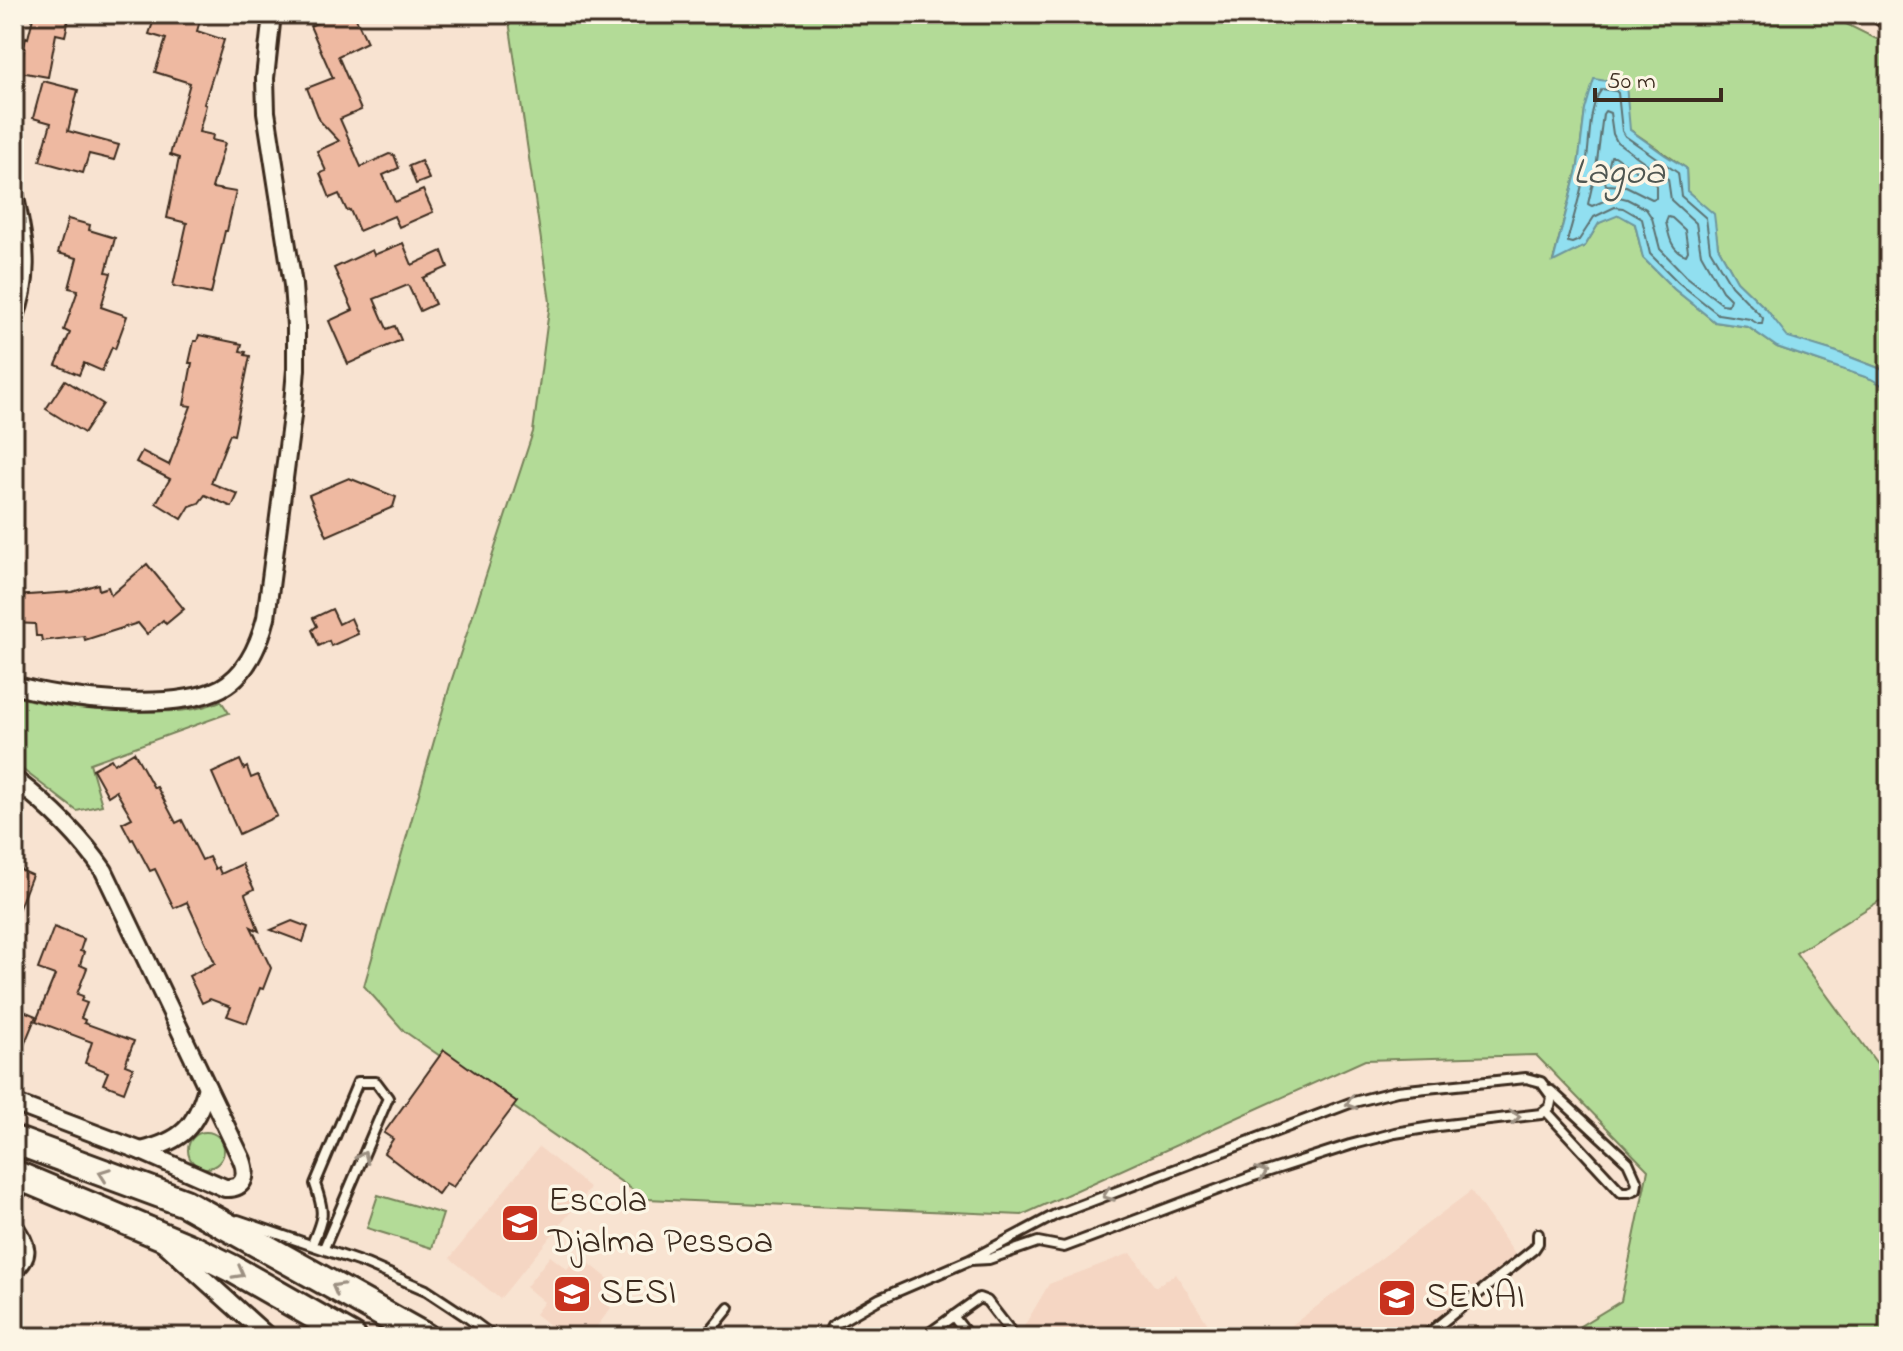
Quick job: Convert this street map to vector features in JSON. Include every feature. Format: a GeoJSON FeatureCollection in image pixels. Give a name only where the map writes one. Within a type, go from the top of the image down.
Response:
{"type":"FeatureCollection","features":[{"type":"Feature","properties":{"kind":"main road"},"geometry":{"type":"LineString","coordinates":[[14,1140],[185,1203],[425,1337]]}},
{"type":"Feature","properties":{"kind":"main road"},"geometry":{"type":"LineString","coordinates":[[14,1174],[150,1230],[233,1269],[352,1337]]}},
{"type":"Feature","properties":{"kind":"street"},"geometry":{"type":"LineString","coordinates":[[14,685],[52,695],[98,700],[183,699],[221,688],[251,659],[260,641],[266,618],[296,369],[293,285],[266,112],[265,78],[272,14]]}},
{"type":"Feature","properties":{"kind":"street"},"geometry":{"type":"LineString","coordinates":[[14,193],[26,255],[24,283],[14,319]]}},
{"type":"Feature","properties":{"kind":"street"},"geometry":{"type":"LineString","coordinates":[[14,779],[63,819],[104,871],[245,1169],[245,1177],[234,1188],[225,1188],[141,1151],[14,1103]]}},
{"type":"Feature","properties":{"kind":"street"},"geometry":{"type":"LineString","coordinates":[[141,1151],[164,1146],[182,1134],[194,1122],[202,1107],[207,1087]]}},
{"type":"Feature","properties":{"kind":"street"},"geometry":{"type":"LineString","coordinates":[[14,1226],[26,1249],[25,1257],[14,1270]]}},
{"type":"Feature","properties":{"kind":"street"},"geometry":{"type":"LineString","coordinates":[[150,1230],[268,1337]]}},
{"type":"Feature","properties":{"kind":"lane"},"geometry":{"type":"LineString","coordinates":[[832,1337],[829,1333],[832,1326],[845,1317],[970,1260],[1055,1215],[1350,1103],[1397,1091],[1526,1078],[1541,1082],[1628,1162],[1637,1182],[1636,1189],[1621,1192],[1546,1111]]}},
{"type":"Feature","properties":{"kind":"lane"},"geometry":{"type":"LineString","coordinates":[[312,1244],[323,1216],[315,1184],[329,1148],[358,1082],[376,1082],[388,1098],[324,1248]]}},
{"type":"Feature","properties":{"kind":"lane"},"geometry":{"type":"LineString","coordinates":[[970,1260],[989,1259],[1038,1242],[1056,1247],[1072,1245],[1293,1162],[1395,1133],[1541,1114],[1552,1102],[1552,1097],[1541,1082]]}},
{"type":"Feature","properties":{"kind":"lane"},"geometry":{"type":"LineString","coordinates":[[185,1203],[324,1248],[426,1290],[494,1337]]}},
{"type":"Feature","properties":{"kind":"lane"},"geometry":{"type":"LineString","coordinates":[[1424,1337],[1534,1249],[1538,1234]]}},
{"type":"Feature","properties":{"kind":"lane"},"geometry":{"type":"LineString","coordinates":[[924,1337],[979,1298],[984,1299],[1015,1337]]}},
{"type":"Feature","properties":{"kind":"lane"},"geometry":{"type":"LineString","coordinates":[[707,1335],[729,1308]]}},
{"type":"Feature","properties":{"kind":"lane"},"geometry":{"type":"LineString","coordinates":[[953,1316],[969,1337]]}},
{"type":"Feature","properties":{"kind":"shaded area","name":"Escola Djalma Pessoa"},"geometry":{"type":"Polygon","coordinates":[[[539,1147],[590,1188],[500,1299],[450,1258],[539,1147]]]}},
{"type":"Feature","properties":{"kind":"shaded area","name":"SENAI"},"geometry":{"type":"Polygon","coordinates":[[[1471,1191],[1519,1260],[1413,1337],[1276,1337],[1471,1191]]]}},
{"type":"Feature","properties":{"kind":"shaded area"},"geometry":{"type":"Polygon","coordinates":[[[1131,1253],[1155,1287],[1176,1274],[1209,1326],[1205,1337],[1031,1337],[1023,1328],[1049,1284],[1131,1253]]]}},
{"type":"Feature","properties":{"kind":"shaded area","name":"SESI"},"geometry":{"type":"Polygon","coordinates":[[[579,1255],[616,1285],[604,1301],[611,1308],[589,1337],[564,1337],[535,1314],[544,1302],[526,1287],[550,1256],[567,1269],[579,1255]]]}},
{"type":"Feature","properties":{"kind":"green space"},"geometry":{"type":"Polygon","coordinates":[[[508,14],[1826,14],[1889,45],[1889,372],[1788,338],[1766,309],[1737,281],[1718,247],[1713,214],[1687,191],[1686,168],[1630,130],[1585,110],[1578,166],[1553,261],[1585,246],[1599,223],[1619,214],[1635,224],[1643,258],[1674,289],[1715,322],[1748,327],[1777,347],[1872,379],[1889,389],[1889,895],[1796,953],[1889,1080],[1889,1337],[1562,1337],[1621,1301],[1648,1170],[1536,1055],[1365,1060],[1022,1215],[646,1199],[404,1031],[364,986],[450,685],[533,432],[550,302],[508,14]]]}},
{"type":"Feature","properties":{"kind":"green space"},"geometry":{"type":"Polygon","coordinates":[[[14,696],[58,706],[118,711],[178,711],[221,701],[229,713],[90,763],[102,805],[77,811],[14,763],[14,696]]]}},
{"type":"Feature","properties":{"kind":"green space"},"geometry":{"type":"Polygon","coordinates":[[[206,1132],[219,1137],[224,1150],[219,1163],[206,1168],[193,1163],[188,1150],[193,1137],[206,1132]]]}},
{"type":"Feature","properties":{"kind":"green space"},"geometry":{"type":"Polygon","coordinates":[[[378,1195],[443,1214],[432,1248],[367,1228],[378,1195]]]}},
{"type":"Feature","properties":{"kind":"water","name":"Lagoa"},"geometry":{"type":"Polygon","coordinates":[[[1594,79],[1626,84],[1630,130],[1686,168],[1687,191],[1714,214],[1718,247],[1737,281],[1766,309],[1788,337],[1889,372],[1889,389],[1871,379],[1777,347],[1748,327],[1715,322],[1674,289],[1643,258],[1635,224],[1619,215],[1599,223],[1585,246],[1553,262],[1578,166],[1585,110],[1594,79]]]}},
{"type":"Feature","properties":{"kind":"building"},"geometry":{"type":"Polygon","coordinates":[[[34,14],[70,14],[65,36],[56,34],[48,77],[20,72],[34,14]]]}},
{"type":"Feature","properties":{"kind":"building"},"geometry":{"type":"Polygon","coordinates":[[[156,14],[202,14],[197,31],[224,40],[204,104],[199,132],[213,135],[212,140],[225,143],[212,188],[236,192],[211,294],[173,286],[187,223],[167,218],[179,158],[170,155],[190,83],[155,72],[166,39],[149,34],[156,14]]]}},
{"type":"Feature","properties":{"kind":"building"},"geometry":{"type":"Polygon","coordinates":[[[335,14],[354,14],[367,42],[338,56],[361,110],[340,119],[361,167],[389,154],[394,155],[399,168],[383,175],[395,202],[423,190],[433,212],[399,227],[394,216],[359,231],[339,194],[330,198],[320,173],[326,171],[317,151],[339,141],[320,121],[307,88],[333,78],[310,26],[335,14]]]}},
{"type":"Feature","properties":{"kind":"building"},"geometry":{"type":"Polygon","coordinates":[[[43,81],[78,90],[68,131],[119,145],[114,160],[89,154],[83,173],[40,161],[51,123],[33,118],[43,81]]]}},
{"type":"Feature","properties":{"kind":"building"},"geometry":{"type":"Polygon","coordinates":[[[421,161],[429,179],[416,184],[409,166],[421,161]]]}},
{"type":"Feature","properties":{"kind":"building"},"geometry":{"type":"Polygon","coordinates":[[[68,219],[90,225],[89,230],[115,238],[106,272],[111,273],[101,307],[127,316],[115,349],[112,347],[102,371],[84,363],[79,375],[56,365],[70,333],[64,330],[78,290],[69,288],[77,258],[58,253],[68,219]]]}},
{"type":"Feature","properties":{"kind":"building"},"geometry":{"type":"Polygon","coordinates":[[[403,243],[412,265],[442,251],[448,267],[423,278],[435,304],[420,311],[408,285],[374,299],[387,329],[395,326],[401,340],[348,364],[329,321],[353,310],[334,268],[372,250],[374,255],[403,243]]]}},
{"type":"Feature","properties":{"kind":"building"},"geometry":{"type":"Polygon","coordinates":[[[199,335],[242,344],[240,351],[250,356],[234,435],[230,434],[211,483],[238,494],[232,507],[205,495],[199,503],[190,506],[182,519],[156,503],[170,479],[136,462],[142,451],[169,465],[191,406],[184,405],[192,363],[189,363],[194,341],[199,335]]]}},
{"type":"Feature","properties":{"kind":"building"},"geometry":{"type":"Polygon","coordinates":[[[65,380],[103,404],[84,433],[46,409],[65,380]]]}},
{"type":"Feature","properties":{"kind":"building"},"geometry":{"type":"Polygon","coordinates":[[[349,478],[396,497],[393,507],[327,536],[309,495],[349,478]]]}},
{"type":"Feature","properties":{"kind":"building"},"geometry":{"type":"Polygon","coordinates":[[[147,564],[184,609],[166,624],[163,620],[147,634],[138,623],[85,640],[84,636],[42,641],[41,636],[36,636],[35,624],[14,623],[14,596],[72,592],[98,584],[99,590],[108,587],[111,595],[147,564]]]}},
{"type":"Feature","properties":{"kind":"building"},"geometry":{"type":"Polygon","coordinates":[[[332,609],[339,624],[351,618],[358,634],[331,646],[329,641],[319,646],[312,630],[317,626],[313,618],[332,609]]]}},
{"type":"Feature","properties":{"kind":"building"},"geometry":{"type":"Polygon","coordinates":[[[134,752],[176,823],[182,820],[202,860],[209,857],[221,874],[242,864],[254,889],[245,894],[259,931],[251,927],[271,968],[247,1023],[227,1016],[231,1007],[210,999],[202,1003],[189,976],[215,963],[187,902],[174,908],[155,869],[150,871],[122,823],[132,818],[116,791],[108,796],[93,769],[111,759],[114,764],[134,752]]]}},
{"type":"Feature","properties":{"kind":"building"},"geometry":{"type":"Polygon","coordinates":[[[240,760],[251,778],[258,775],[277,816],[239,834],[212,773],[240,760]]]}},
{"type":"Feature","properties":{"kind":"building"},"geometry":{"type":"Polygon","coordinates":[[[14,867],[32,875],[15,918],[14,917],[14,867]]]}},
{"type":"Feature","properties":{"kind":"building"},"geometry":{"type":"Polygon","coordinates":[[[292,921],[308,927],[303,942],[271,930],[292,921]]]}},
{"type":"Feature","properties":{"kind":"building"},"geometry":{"type":"Polygon","coordinates":[[[54,927],[84,939],[80,965],[87,968],[77,994],[83,996],[81,1001],[87,1003],[81,1018],[85,1020],[84,1023],[134,1041],[125,1065],[133,1068],[124,1092],[103,1084],[108,1072],[85,1063],[92,1042],[36,1021],[55,975],[38,969],[54,927]]]}},
{"type":"Feature","properties":{"kind":"building"},"geometry":{"type":"Polygon","coordinates":[[[14,1007],[36,1016],[15,1067],[14,1067],[14,1007]]]}},
{"type":"Feature","properties":{"kind":"building"},"geometry":{"type":"Polygon","coordinates":[[[444,1050],[517,1102],[453,1187],[446,1183],[438,1194],[384,1153],[393,1139],[384,1133],[444,1050]]]}},
{"type":"Feature","properties":{"kind":"place","name":"Escola Djalma Pessoa"},"geometry":{"type":"Point","coordinates":[520,1223]}},
{"type":"Feature","properties":{"kind":"place","name":"SESI"},"geometry":{"type":"Point","coordinates":[572,1294]}},
{"type":"Feature","properties":{"kind":"place","name":"SENAI"},"geometry":{"type":"Point","coordinates":[1397,1298]}}]}
